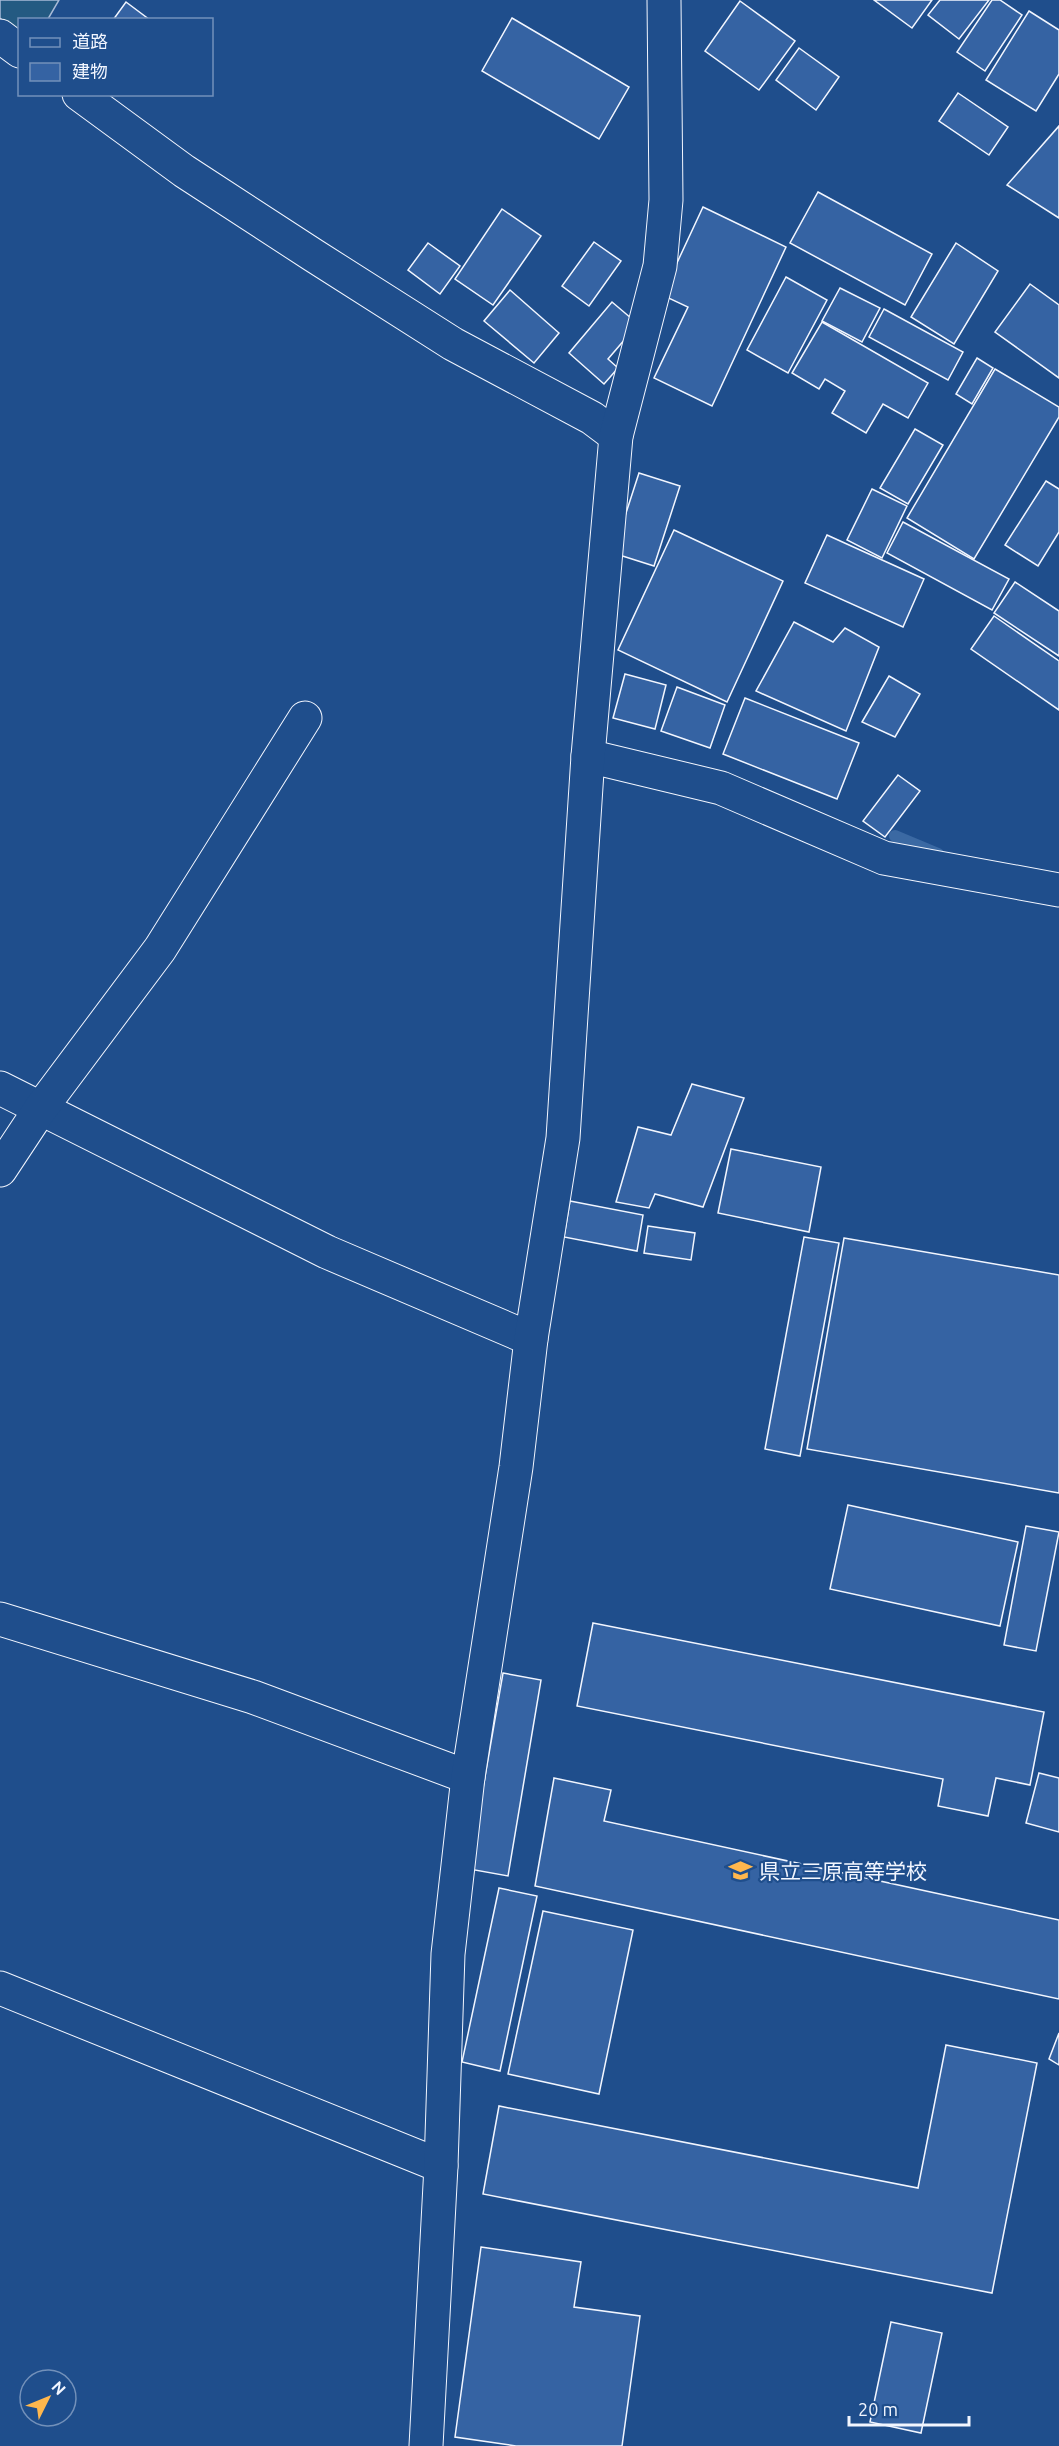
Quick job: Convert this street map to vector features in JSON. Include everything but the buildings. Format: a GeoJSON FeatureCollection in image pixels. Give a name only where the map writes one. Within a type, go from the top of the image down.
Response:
{"type":"FeatureCollection","features":[{"type":"Feature","properties":{"kind":"street"},"geometry":{"type":"LineString","coordinates":[[426,2446],[441,2166],[448,1954],[468,1777],[516,1467],[531,1339],[563,1138],[588,756],[616,436],[660,266],[666,200],[664,0]]}},
{"type":"Feature","properties":{"kind":"street"},"geometry":{"type":"LineString","coordinates":[[0,36],[18,50]]}},
{"type":"Feature","properties":{"kind":"street"},"geometry":{"type":"LineString","coordinates":[[82,96],[184,171],[313,255],[453,344],[592,418],[616,436]]}},
{"type":"Feature","properties":{"kind":"street"},"geometry":{"type":"LineString","coordinates":[[0,1170],[42,1108],[160,949],[305,718]]}},
{"type":"Feature","properties":{"kind":"street"},"geometry":{"type":"LineString","coordinates":[[588,756],[720,788],[885,858],[1059,890]]}},
{"type":"Feature","properties":{"kind":"street"},"geometry":{"type":"LineString","coordinates":[[0,1088],[327,1252],[531,1339]]}},
{"type":"Feature","properties":{"kind":"street"},"geometry":{"type":"LineString","coordinates":[[0,1619],[253,1697],[468,1777]]}},
{"type":"Feature","properties":{"kind":"street"},"geometry":{"type":"LineString","coordinates":[[0,1988],[441,2166]]}},
{"type":"Feature","properties":{"kind":"shaded area"},"geometry":{"type":"Polygon","coordinates":[[[0,0],[59,0],[49,18],[18,18],[18,33],[0,18],[0,0]]]}},
{"type":"Feature","properties":{"kind":"waterway"},"geometry":{"type":"LineString","coordinates":[[895,836],[938,854]]}},
{"type":"Feature","properties":{"kind":"place","name":"県立三原高等学校"},"geometry":{"type":"Point","coordinates":[741,1871]}}]}
